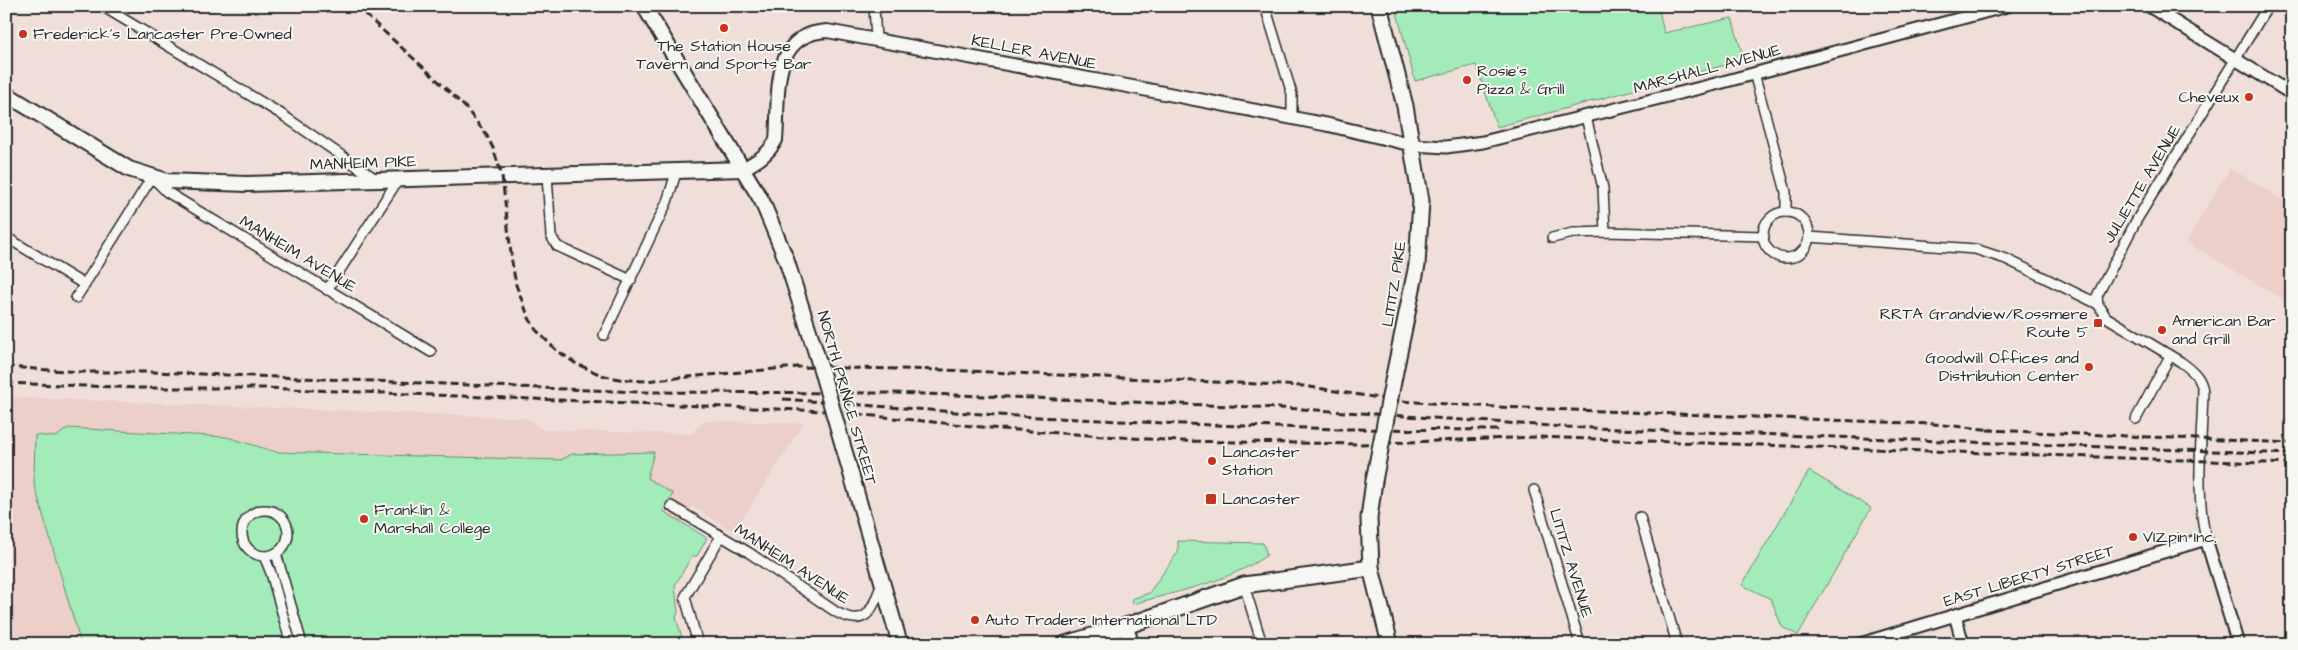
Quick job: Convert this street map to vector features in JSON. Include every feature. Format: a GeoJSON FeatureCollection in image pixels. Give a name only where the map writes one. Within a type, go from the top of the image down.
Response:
{"type":"FeatureCollection","features":[{"type":"Feature","properties":{"kind":"highway","name":"LITITZ PIKE"},"geometry":{"type":"LineString","coordinates":[[1379,6],[1413,145],[1421,201],[1418,265],[1374,481],[1370,518],[1371,568],[1390,644]]}},
{"type":"Feature","properties":{"kind":"highway"},"geometry":{"type":"LineString","coordinates":[[1065,644],[1126,626],[1244,585],[1371,568]]}},
{"type":"Feature","properties":{"kind":"main road","name":"NORTH PRINCE STREET"},"geometry":{"type":"LineString","coordinates":[[644,6],[762,201],[786,259],[840,432],[900,644]]}},
{"type":"Feature","properties":{"kind":"main road","name":"KELLER AVENUE"},"geometry":{"type":"LineString","coordinates":[[743,169],[771,150],[776,140],[781,69],[787,51],[794,42],[808,33],[827,31],[1292,118],[1413,145]]}},
{"type":"Feature","properties":{"kind":"main road","name":"MANHEIM PIKE"},"geometry":{"type":"LineString","coordinates":[[6,94],[115,161],[152,177],[180,183],[228,184],[398,180],[743,169]]}},
{"type":"Feature","properties":{"kind":"main road"},"geometry":{"type":"LineString","coordinates":[[1126,626],[1131,644]]}},
{"type":"Feature","properties":{"kind":"street"},"geometry":{"type":"LineString","coordinates":[[102,6],[282,114],[377,180]]}},
{"type":"Feature","properties":{"kind":"street"},"geometry":{"type":"LineString","coordinates":[[874,6],[876,39]]}},
{"type":"Feature","properties":{"kind":"street"},"geometry":{"type":"LineString","coordinates":[[1265,6],[1292,94],[1292,118]]}},
{"type":"Feature","properties":{"kind":"street","name":"MARSHALL AVENUE"},"geometry":{"type":"LineString","coordinates":[[1413,145],[1464,146],[1754,74],[2007,6]]}},
{"type":"Feature","properties":{"kind":"street"},"geometry":{"type":"LineString","coordinates":[[2149,6],[2292,94]]}},
{"type":"Feature","properties":{"kind":"street","name":"JULIETTE AVENUE"},"geometry":{"type":"LineString","coordinates":[[2098,304],[2097,296],[2101,284],[2136,221],[2268,6]]}},
{"type":"Feature","properties":{"kind":"street"},"geometry":{"type":"LineString","coordinates":[[1754,74],[1786,192],[1786,212]]}},
{"type":"Feature","properties":{"kind":"street"},"geometry":{"type":"LineString","coordinates":[[1586,117],[1603,188],[1605,232]]}},
{"type":"Feature","properties":{"kind":"street"},"geometry":{"type":"LineString","coordinates":[[604,335],[667,202],[677,170]]}},
{"type":"Feature","properties":{"kind":"street"},"geometry":{"type":"LineString","coordinates":[[547,175],[551,236],[558,246],[631,280]]}},
{"type":"Feature","properties":{"kind":"street"},"geometry":{"type":"LineString","coordinates":[[76,298],[152,177]]}},
{"type":"Feature","properties":{"kind":"street","name":"MANHEIM AVENUE"},"geometry":{"type":"LineString","coordinates":[[152,177],[160,188],[431,352]]}},
{"type":"Feature","properties":{"kind":"street"},"geometry":{"type":"LineString","coordinates":[[327,290],[398,180]]}},
{"type":"Feature","properties":{"kind":"street"},"geometry":{"type":"LineString","coordinates":[[1786,212],[1797,215],[1806,223],[1809,237],[1808,244],[1800,254],[1786,258],[1770,251],[1764,236],[1766,224],[1771,218],[1786,212]]}},
{"type":"Feature","properties":{"kind":"street"},"geometry":{"type":"LineString","coordinates":[[1552,238],[1573,233],[1605,232],[1764,236]]}},
{"type":"Feature","properties":{"kind":"street"},"geometry":{"type":"LineString","coordinates":[[6,237],[85,285]]}},
{"type":"Feature","properties":{"kind":"street"},"geometry":{"type":"LineString","coordinates":[[1809,237],[1975,249],[2006,259],[2098,304],[2106,317],[2192,370],[2202,386],[2200,504],[2206,540],[2238,644]]}},
{"type":"Feature","properties":{"kind":"street"},"geometry":{"type":"LineString","coordinates":[[2136,419],[2170,356]]}},
{"type":"Feature","properties":{"kind":"street","name":"LITITZ AVENUE"},"geometry":{"type":"LineString","coordinates":[[1534,490],[1580,644]]}},
{"type":"Feature","properties":{"kind":"street","name":"MANHEIM AVENUE"},"geometry":{"type":"LineString","coordinates":[[671,506],[721,536],[836,612],[852,620],[862,618],[872,610],[882,583]]}},
{"type":"Feature","properties":{"kind":"street"},"geometry":{"type":"LineString","coordinates":[[271,511],[277,513],[286,524],[288,536],[286,543],[276,553],[264,556],[250,550],[245,544],[242,534],[244,523],[257,512],[271,511]]}},
{"type":"Feature","properties":{"kind":"street"},"geometry":{"type":"LineString","coordinates":[[1640,518],[1677,644]]}},
{"type":"Feature","properties":{"kind":"street"},"geometry":{"type":"LineString","coordinates":[[698,644],[685,597],[721,536]]}},
{"type":"Feature","properties":{"kind":"street","name":"EAST LIBERTY STREET"},"geometry":{"type":"LineString","coordinates":[[1860,644],[2206,540]]}},
{"type":"Feature","properties":{"kind":"street"},"geometry":{"type":"LineString","coordinates":[[276,553],[302,644]]}},
{"type":"Feature","properties":{"kind":"street"},"geometry":{"type":"LineString","coordinates":[[264,556],[291,644]]}},
{"type":"Feature","properties":{"kind":"street"},"geometry":{"type":"LineString","coordinates":[[1244,585],[1262,644]]}},
{"type":"Feature","properties":{"kind":"street"},"geometry":{"type":"LineString","coordinates":[[1955,615],[1963,644]]}},
{"type":"Feature","properties":{"kind":"shaded area"},"geometry":{"type":"Polygon","coordinates":[[[2230,168],[2292,205],[2292,305],[2186,242],[2230,168]]]}},
{"type":"Feature","properties":{"kind":"shaded area","name":"Franklin & Marshall College"},"geometry":{"type":"Polygon","coordinates":[[[6,397],[527,418],[544,430],[691,434],[703,421],[804,423],[734,532],[692,506],[651,571],[676,590],[675,597],[678,613],[676,617],[684,644],[6,644],[6,397]]]}},
{"type":"Feature","properties":{"kind":"green space"},"geometry":{"type":"Polygon","coordinates":[[[1395,6],[1658,6],[1664,33],[1732,18],[1744,60],[1497,127],[1476,65],[1415,81],[1395,6]]]}},
{"type":"Feature","properties":{"kind":"green space","name":"Franklin & Marshall College"},"geometry":{"type":"Polygon","coordinates":[[[68,428],[227,437],[276,452],[561,460],[572,454],[654,452],[647,478],[673,494],[663,511],[707,538],[697,556],[692,556],[675,585],[678,613],[676,617],[684,644],[81,644],[34,484],[35,435],[56,437],[68,428]]]}},
{"type":"Feature","properties":{"kind":"green space"},"geometry":{"type":"Polygon","coordinates":[[[1809,471],[1871,508],[1798,635],[1782,627],[1771,599],[1742,585],[1809,471]]]}},
{"type":"Feature","properties":{"kind":"green space"},"geometry":{"type":"Polygon","coordinates":[[[1178,541],[1263,543],[1267,555],[1220,579],[1133,604],[1132,599],[1149,593],[1178,552],[1178,541]]]}},
{"type":"Feature","properties":{"kind":"railway"},"geometry":{"type":"LineString","coordinates":[[356,6],[465,107],[486,134],[493,148],[502,176],[516,285],[529,318],[536,330],[555,349],[575,363],[601,375],[643,381],[797,367],[945,370],[1304,386],[1398,401],[1497,407],[1934,424],[1993,430]]}},
{"type":"Feature","properties":{"kind":"railway"},"geometry":{"type":"LineString","coordinates":[[6,367],[80,372],[154,372],[639,392],[891,393],[985,396],[1302,409],[1565,427],[2292,454]]}},
{"type":"Feature","properties":{"kind":"railway"},"geometry":{"type":"LineString","coordinates":[[6,383],[141,388],[263,388],[826,411],[1001,429],[1178,441],[1359,444],[1537,437],[2292,464]]}},
{"type":"Feature","properties":{"kind":"railway"},"geometry":{"type":"LineString","coordinates":[[783,399],[996,415],[1183,424],[1338,429],[1500,430]]}},
{"type":"Feature","properties":{"kind":"railway"},"geometry":{"type":"LineString","coordinates":[[1987,430],[2292,443]]}},
{"type":"Feature","properties":{"kind":"place","name":"The Station House Tavern and Sports Bar"},"geometry":{"type":"Point","coordinates":[724,28]}},
{"type":"Feature","properties":{"kind":"place","name":"Frederick's Lancaster Pre-Owned"},"geometry":{"type":"Point","coordinates":[23,34]}},
{"type":"Feature","properties":{"kind":"place","name":"Rosie’s Pizza & Grill"},"geometry":{"type":"Point","coordinates":[1467,80]}},
{"type":"Feature","properties":{"kind":"place","name":"Cheveux"},"geometry":{"type":"Point","coordinates":[2249,97]}},
{"type":"Feature","properties":{"kind":"place","name":"RRTA Grandview/Rossmere Route 5"},"geometry":{"type":"Point","coordinates":[2098,323]}},
{"type":"Feature","properties":{"kind":"place","name":"American Bar and Grill"},"geometry":{"type":"Point","coordinates":[2162,330]}},
{"type":"Feature","properties":{"kind":"place","name":"Goodwill Offices and Distribution Center"},"geometry":{"type":"Point","coordinates":[2089,367]}},
{"type":"Feature","properties":{"kind":"place","name":"Lancaster Station"},"geometry":{"type":"Point","coordinates":[1212,461]}},
{"type":"Feature","properties":{"kind":"place","name":"Lancaster"},"geometry":{"type":"Point","coordinates":[1211,499]}},
{"type":"Feature","properties":{"kind":"place","name":"Franklin & Marshall College"},"geometry":{"type":"Point","coordinates":[364,519]}},
{"type":"Feature","properties":{"kind":"place","name":"VIZpin Inc."},"geometry":{"type":"Point","coordinates":[2133,537]}},
{"type":"Feature","properties":{"kind":"place","name":"Auto Traders International LTD"},"geometry":{"type":"Point","coordinates":[975,620]}}]}
